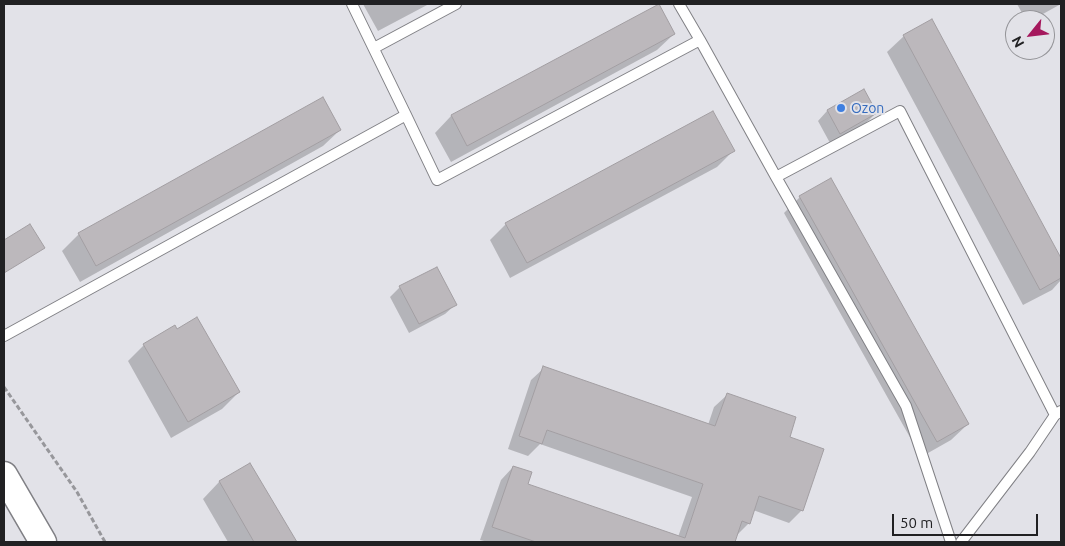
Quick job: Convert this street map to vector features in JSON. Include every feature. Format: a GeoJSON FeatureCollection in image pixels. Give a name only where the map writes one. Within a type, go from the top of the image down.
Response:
{"type":"FeatureCollection","features":[{"type":"Feature","properties":{"kind":"main road"},"geometry":{"type":"LineString","coordinates":[[4,475],[43,542]]}},
{"type":"Feature","properties":{"kind":"lane"},"geometry":{"type":"LineString","coordinates":[[352,4],[437,180],[700,40]]}},
{"type":"Feature","properties":{"kind":"lane"},"geometry":{"type":"LineString","coordinates":[[374,48],[456,4]]}},
{"type":"Feature","properties":{"kind":"lane"},"geometry":{"type":"LineString","coordinates":[[679,4],[906,406],[951,542]]}},
{"type":"Feature","properties":{"kind":"lane"},"geometry":{"type":"LineString","coordinates":[[776,177],[900,110],[1058,413],[961,542]]}},
{"type":"Feature","properties":{"kind":"lane"},"geometry":{"type":"LineString","coordinates":[[4,336],[406,114]]}},
{"type":"Feature","properties":{"kind":"path"},"geometry":{"type":"LineString","coordinates":[[4,387],[77,492],[105,542]]}},
{"type":"Feature","properties":{"kind":"building"},"geometry":{"type":"Polygon","coordinates":[[[659,4],[675,34],[467,146],[451,115],[659,4]]]}},
{"type":"Feature","properties":{"kind":"building"},"geometry":{"type":"Polygon","coordinates":[[[932,19],[1061,258],[1061,278],[1040,290],[903,35],[932,19]]]}},
{"type":"Feature","properties":{"kind":"building"},"geometry":{"type":"Polygon","coordinates":[[[864,89],[877,113],[840,134],[827,110],[864,89]]]}},
{"type":"Feature","properties":{"kind":"building"},"geometry":{"type":"Polygon","coordinates":[[[323,97],[341,130],[96,266],[78,233],[323,97]]]}},
{"type":"Feature","properties":{"kind":"building"},"geometry":{"type":"Polygon","coordinates":[[[713,111],[735,151],[527,263],[505,223],[713,111]]]}},
{"type":"Feature","properties":{"kind":"building"},"geometry":{"type":"Polygon","coordinates":[[[831,178],[969,424],[937,442],[799,196],[831,178]]]}},
{"type":"Feature","properties":{"kind":"building"},"geometry":{"type":"Polygon","coordinates":[[[30,224],[45,248],[4,273],[4,240],[30,224]]]}},
{"type":"Feature","properties":{"kind":"building"},"geometry":{"type":"Polygon","coordinates":[[[437,267],[457,305],[419,324],[399,286],[437,267]]]}},
{"type":"Feature","properties":{"kind":"building"},"geometry":{"type":"Polygon","coordinates":[[[197,317],[240,392],[188,422],[143,344],[175,325],[177,329],[197,317]]]}},
{"type":"Feature","properties":{"kind":"building"},"geometry":{"type":"Polygon","coordinates":[[[543,366],[715,426],[727,393],[796,417],[790,437],[824,449],[803,511],[759,496],[750,524],[742,521],[735,542],[536,542],[492,527],[513,466],[532,472],[528,484],[685,538],[703,484],[547,430],[542,444],[519,436],[543,366]]]}},
{"type":"Feature","properties":{"kind":"building"},"geometry":{"type":"Polygon","coordinates":[[[250,463],[297,542],[254,542],[219,481],[250,463]]]}},
{"type":"Feature","properties":{"kind":"place","name":"Ozon"},"geometry":{"type":"Point","coordinates":[841,108]}}]}
